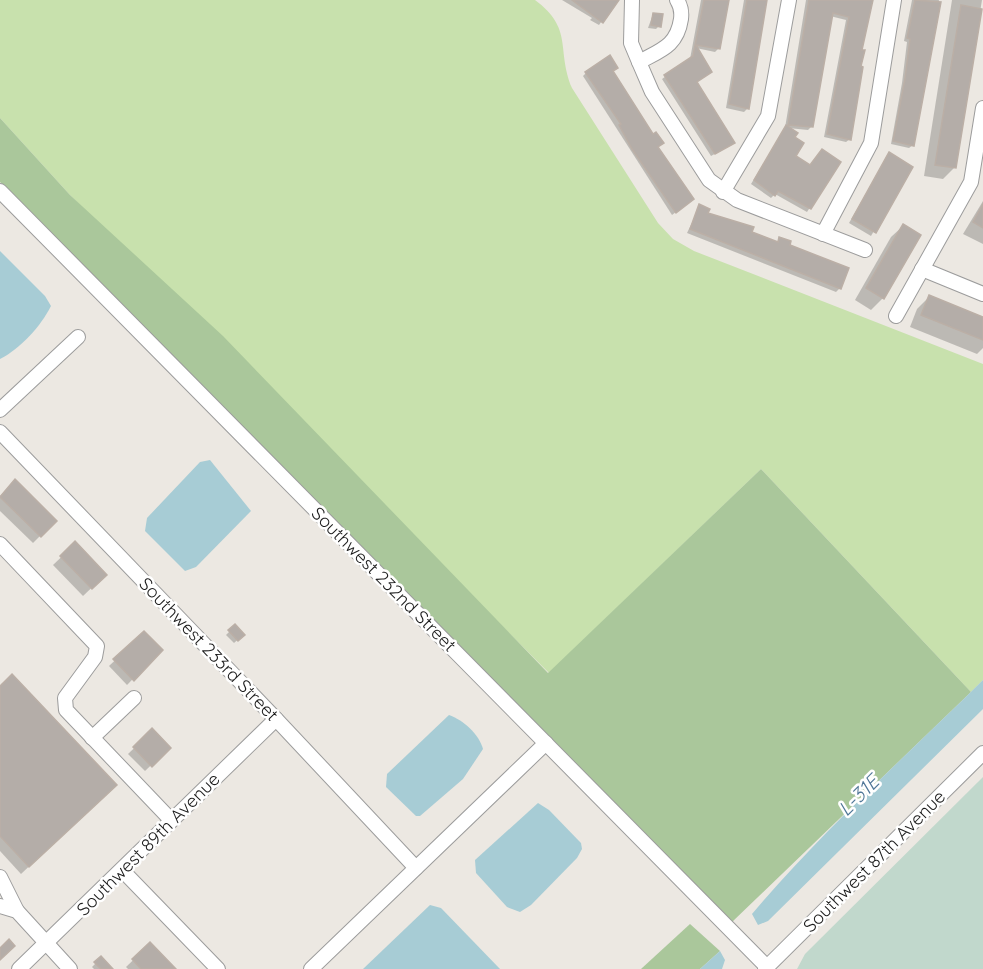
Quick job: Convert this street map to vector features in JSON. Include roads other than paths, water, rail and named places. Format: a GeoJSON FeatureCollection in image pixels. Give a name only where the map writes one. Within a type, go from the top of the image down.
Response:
{"type":"FeatureCollection","features":[{"type":"Feature","properties":{"kind":"street"},"geometry":{"type":"LineString","coordinates":[[632,0],[631,43],[652,92],[700,169],[723,192],[866,250]]}},
{"type":"Feature","properties":{"kind":"street"},"geometry":{"type":"LineString","coordinates":[[639,62],[668,47],[676,38],[681,14],[677,0]]}},
{"type":"Feature","properties":{"kind":"street"},"geometry":{"type":"LineString","coordinates":[[723,192],[768,116],[789,0]]}},
{"type":"Feature","properties":{"kind":"street"},"geometry":{"type":"LineString","coordinates":[[823,234],[871,143],[894,0]]}},
{"type":"Feature","properties":{"kind":"street"},"geometry":{"type":"LineString","coordinates":[[896,316],[973,177],[983,108]]}},
{"type":"Feature","properties":{"kind":"street","name":"Southwest 232nd Street"},"geometry":{"type":"LineString","coordinates":[[0,191],[766,968]]}},
{"type":"Feature","properties":{"kind":"street"},"geometry":{"type":"LineString","coordinates":[[922,269],[983,294]]}},
{"type":"Feature","properties":{"kind":"street"},"geometry":{"type":"LineString","coordinates":[[0,410],[78,337]]}},
{"type":"Feature","properties":{"kind":"street","name":"Southwest 233rd Street"},"geometry":{"type":"LineString","coordinates":[[3,440],[276,719],[416,868]]}},
{"type":"Feature","properties":{"kind":"street"},"geometry":{"type":"LineString","coordinates":[[0,544],[97,646],[95,657],[65,698],[66,710],[171,820]]}},
{"type":"Feature","properties":{"kind":"street"},"geometry":{"type":"LineString","coordinates":[[92,738],[134,698]]}},
{"type":"Feature","properties":{"kind":"street","name":"Southwest 89th Avenue"},"geometry":{"type":"LineString","coordinates":[[19,969],[276,719]]}},
{"type":"Feature","properties":{"kind":"street"},"geometry":{"type":"LineString","coordinates":[[311,969],[546,743]]}},
{"type":"Feature","properties":{"kind":"street","name":"Southwest 87th Avenue"},"geometry":{"type":"LineString","coordinates":[[766,968],[983,753]]}},
{"type":"Feature","properties":{"kind":"street"},"geometry":{"type":"LineString","coordinates":[[123,870],[218,969]]}},
{"type":"Feature","properties":{"kind":"street"},"geometry":{"type":"LineString","coordinates":[[0,877],[17,911],[70,969]]}},
{"type":"Feature","properties":{"kind":"street"},"geometry":{"type":"LineString","coordinates":[[0,906],[17,911]]}},
{"type":"Feature","properties":{"kind":"water"},"geometry":{"type":"Polygon","coordinates":[[[0,251],[45,296],[51,306],[29,336],[0,359],[0,251]]]}},
{"type":"Feature","properties":{"kind":"water"},"geometry":{"type":"Polygon","coordinates":[[[210,460],[251,511],[196,567],[185,571],[145,531],[147,518],[200,462],[210,460]]]}},
{"type":"Feature","properties":{"kind":"water","name":"L-31E"},"geometry":{"type":"Polygon","coordinates":[[[983,680],[983,709],[768,921],[758,925],[752,914],[779,883],[836,823],[983,680]]]}},
{"type":"Feature","properties":{"kind":"water"},"geometry":{"type":"Polygon","coordinates":[[[449,715],[470,728],[483,749],[463,779],[420,816],[416,816],[386,787],[387,774],[449,715]]]}},
{"type":"Feature","properties":{"kind":"water"},"geometry":{"type":"Polygon","coordinates":[[[538,803],[549,810],[581,843],[582,849],[577,858],[531,905],[520,912],[507,907],[476,873],[475,860],[538,803]]]}},
{"type":"Feature","properties":{"kind":"water"},"geometry":{"type":"Polygon","coordinates":[[[430,905],[441,908],[500,969],[363,969],[430,905]]]}},
{"type":"Feature","properties":{"kind":"water"},"geometry":{"type":"Polygon","coordinates":[[[720,951],[725,960],[722,969],[700,969],[720,951]]]}}]}
